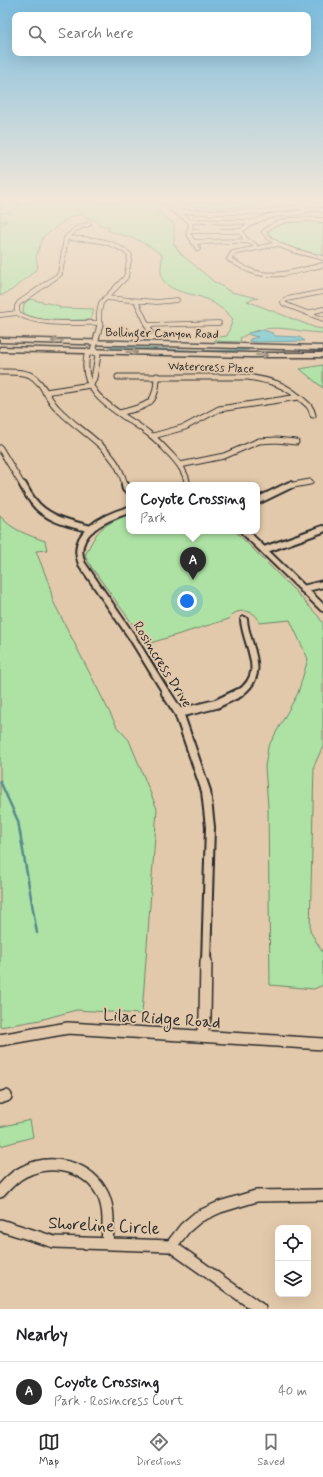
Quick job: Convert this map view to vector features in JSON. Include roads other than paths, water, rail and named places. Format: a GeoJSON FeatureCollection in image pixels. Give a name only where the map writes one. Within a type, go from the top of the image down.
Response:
{"type":"FeatureCollection","features":[{"type":"Feature","properties":{"kind":"main road","name":"Bollinger Canyon Road"},"geometry":{"type":"LineString","coordinates":[[0,340],[323,348]]}},
{"type":"Feature","properties":{"kind":"main road","name":"Bollinger Canyon Road"},"geometry":{"type":"LineString","coordinates":[[0,349],[265,356],[323,355]]}},
{"type":"Feature","properties":{"kind":"street"},"geometry":{"type":"LineString","coordinates":[[17,313],[17,306],[19,303],[50,284],[60,274],[62,263]]}},
{"type":"Feature","properties":{"kind":"street"},"geometry":{"type":"LineString","coordinates":[[129,263],[126,277],[119,286],[105,298],[100,307],[100,323],[96,342],[93,351],[87,355],[85,368],[86,377],[98,396],[119,413],[153,436],[180,465],[187,482]]}},
{"type":"Feature","properties":{"kind":"street"},"geometry":{"type":"LineString","coordinates":[[237,263],[256,273],[274,274],[323,265]]}},
{"type":"Feature","properties":{"kind":"street"},"geometry":{"type":"LineString","coordinates":[[323,292],[287,299],[283,302],[284,304],[323,319]]}},
{"type":"Feature","properties":{"kind":"street"},"geometry":{"type":"LineString","coordinates":[[105,298],[157,302],[177,300]]}},
{"type":"Feature","properties":{"kind":"street"},"geometry":{"type":"LineString","coordinates":[[136,301],[150,331]]}},
{"type":"Feature","properties":{"kind":"street"},"geometry":{"type":"LineString","coordinates":[[307,313],[323,309]]}},
{"type":"Feature","properties":{"kind":"street"},"geometry":{"type":"LineString","coordinates":[[0,315],[17,313],[24,318],[36,321],[100,323]]}},
{"type":"Feature","properties":{"kind":"street"},"geometry":{"type":"LineString","coordinates":[[148,325],[219,323]]}},
{"type":"Feature","properties":{"kind":"street"},"geometry":{"type":"LineString","coordinates":[[91,385],[94,378],[98,355],[93,351]]}},
{"type":"Feature","properties":{"kind":"street"},"geometry":{"type":"LineString","coordinates":[[0,372],[20,372],[30,375],[36,379],[53,405],[65,417],[92,437],[108,452],[125,478],[126,489]]}},
{"type":"Feature","properties":{"kind":"street"},"geometry":{"type":"LineString","coordinates":[[119,413],[144,405],[151,401],[155,395],[157,376]]}},
{"type":"Feature","properties":{"kind":"street","name":"Watercress Place"},"geometry":{"type":"LineString","coordinates":[[118,377],[248,377],[267,380],[287,387],[311,407],[313,415]]}},
{"type":"Feature","properties":{"kind":"street"},"geometry":{"type":"LineString","coordinates":[[45,392],[91,385]]}},
{"type":"Feature","properties":{"kind":"street"},"geometry":{"type":"LineString","coordinates":[[153,436],[185,427],[219,409],[299,397]]}},
{"type":"Feature","properties":{"kind":"street"},"geometry":{"type":"LineString","coordinates":[[180,465],[224,456],[259,441],[269,439],[296,442]]}},
{"type":"Feature","properties":{"kind":"street"},"geometry":{"type":"LineString","coordinates":[[0,448],[33,502],[40,509],[49,516],[91,529]]}},
{"type":"Feature","properties":{"kind":"street"},"geometry":{"type":"LineString","coordinates":[[260,500],[291,485],[310,482]]}},
{"type":"Feature","properties":{"kind":"street","name":"Rosincress Drive"},"geometry":{"type":"LineString","coordinates":[[126,511],[105,519],[91,529],[81,541],[78,553],[82,564],[132,638],[179,713],[197,761],[206,791],[210,827],[205,1018],[202,1036]]}},
{"type":"Feature","properties":{"kind":"street"},"geometry":{"type":"LineString","coordinates":[[264,550],[323,529]]}},
{"type":"Feature","properties":{"kind":"street"},"geometry":{"type":"LineString","coordinates":[[247,534],[323,608]]}},
{"type":"Feature","properties":{"kind":"street"},"geometry":{"type":"LineString","coordinates":[[303,589],[323,584]]}},
{"type":"Feature","properties":{"kind":"street"},"geometry":{"type":"LineString","coordinates":[[179,713],[215,706],[234,696],[248,685],[255,673],[255,661],[251,646],[244,631],[244,620]]}},
{"type":"Feature","properties":{"kind":"street","name":"Lilac Ridge Road"},"geometry":{"type":"LineString","coordinates":[[0,1040],[68,1028],[323,1044]]}},
{"type":"Feature","properties":{"kind":"street"},"geometry":{"type":"LineString","coordinates":[[0,1192],[12,1178],[27,1169],[49,1164],[60,1164],[76,1168],[88,1176],[97,1185],[103,1195],[109,1220],[107,1244]]}},
{"type":"Feature","properties":{"kind":"street"},"geometry":{"type":"LineString","coordinates":[[171,1246],[185,1228],[198,1217],[220,1206],[256,1196],[323,1195]]}},
{"type":"Feature","properties":{"kind":"street","name":"Shoreline Circle"},"geometry":{"type":"LineString","coordinates":[[0,1225],[54,1242],[171,1246],[260,1309]]}},
{"type":"Feature","properties":{"kind":"water"},"geometry":{"type":"Polygon","coordinates":[[[263,330],[273,333],[275,336],[299,337],[305,341],[249,341],[250,339],[258,337],[248,333],[263,330]]]}},
{"type":"Feature","properties":{"kind":"waterway"},"geometry":{"type":"LineString","coordinates":[[109,347],[207,351],[248,350]]}},
{"type":"Feature","properties":{"kind":"waterway"},"geometry":{"type":"LineString","coordinates":[[0,781],[18,821],[37,933]]}},
{"type":"Feature","properties":{"kind":"place","name":"Coyote Crossing"},"geometry":{"type":"Point","coordinates":[193,580]}}]}
